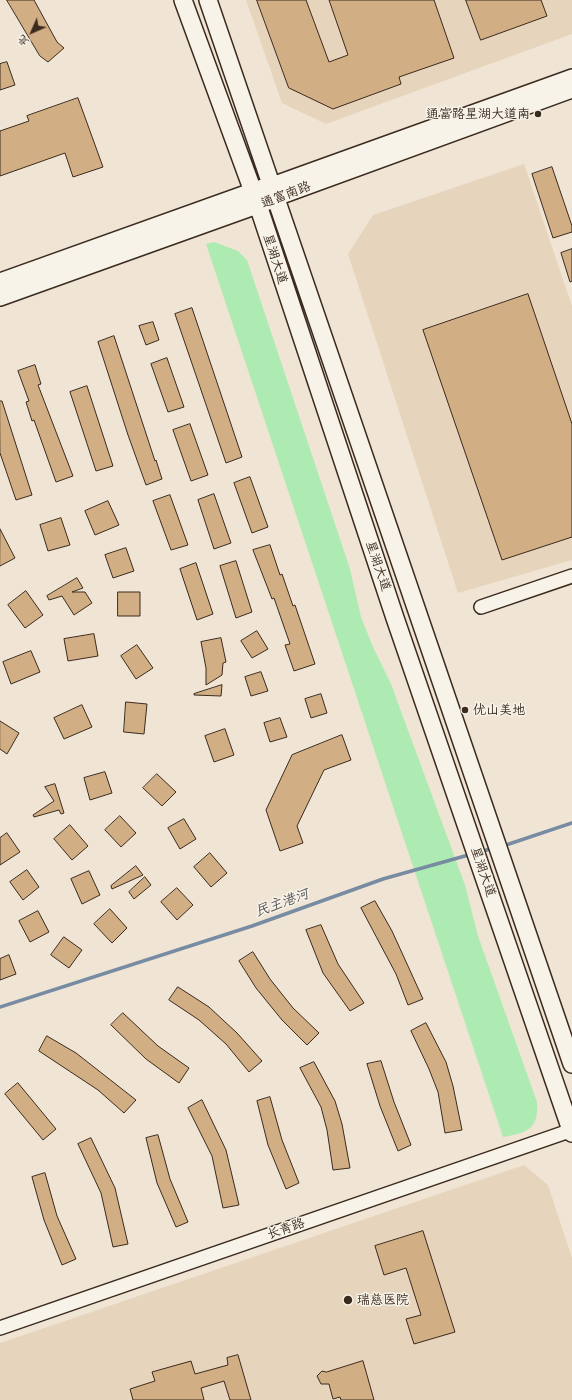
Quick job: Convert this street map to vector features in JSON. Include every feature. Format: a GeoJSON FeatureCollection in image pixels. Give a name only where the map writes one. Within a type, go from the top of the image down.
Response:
{"type":"FeatureCollection","features":[{"type":"Feature","properties":{"kind":"main road","name":"星湖大道"},"geometry":{"type":"LineString","coordinates":[[183,0],[255,198],[395,618],[572,1131]]}},
{"type":"Feature","properties":{"kind":"main road","name":"星湖大道"},"geometry":{"type":"LineString","coordinates":[[208,0],[572,1064]]}},
{"type":"Feature","properties":{"kind":"main road","name":"通富南路"},"geometry":{"type":"LineString","coordinates":[[0,297],[572,77]]}},
{"type":"Feature","properties":{"kind":"main road","name":"通富南路"},"geometry":{"type":"LineString","coordinates":[[274,191],[572,90]]}},
{"type":"Feature","properties":{"kind":"main road","name":"通富南路"},"geometry":{"type":"LineString","coordinates":[[0,282],[255,198]]}},
{"type":"Feature","properties":{"kind":"street"},"geometry":{"type":"LineString","coordinates":[[481,607],[572,576]]}},
{"type":"Feature","properties":{"kind":"street","name":"长青路"},"geometry":{"type":"LineString","coordinates":[[0,1328],[572,1131]]}},
{"type":"Feature","properties":{"kind":"shaded area"},"geometry":{"type":"Polygon","coordinates":[[[246,0],[572,0],[572,34],[326,124],[282,103],[246,0]]]}},
{"type":"Feature","properties":{"kind":"shaded area"},"geometry":{"type":"Polygon","coordinates":[[[524,164],[572,306],[572,560],[458,593],[348,254],[373,215],[524,164]]]}},
{"type":"Feature","properties":{"kind":"shaded area","name":"瑞慈医院"},"geometry":{"type":"Polygon","coordinates":[[[524,1165],[548,1185],[572,1258],[572,1400],[0,1400],[0,1343],[524,1165]]]}},
{"type":"Feature","properties":{"kind":"green space"},"geometry":{"type":"Polygon","coordinates":[[[214,242],[238,251],[247,260],[350,569],[361,617],[373,647],[391,684],[465,885],[478,936],[537,1102],[536,1118],[533,1124],[530,1128],[519,1134],[503,1137],[206,244],[214,242]]]}},
{"type":"Feature","properties":{"kind":"building"},"geometry":{"type":"Polygon","coordinates":[[[7,0],[34,0],[57,42],[64,48],[48,62],[40,56],[7,0]]]}},
{"type":"Feature","properties":{"kind":"building"},"geometry":{"type":"Polygon","coordinates":[[[257,0],[306,0],[329,62],[348,55],[329,0],[434,0],[454,58],[399,77],[401,84],[333,109],[289,88],[257,0]]]}},
{"type":"Feature","properties":{"kind":"building"},"geometry":{"type":"Polygon","coordinates":[[[466,0],[541,0],[547,16],[481,40],[466,0]]]}},
{"type":"Feature","properties":{"kind":"building"},"geometry":{"type":"Polygon","coordinates":[[[7,62],[15,85],[0,90],[0,64],[7,62]]]}},
{"type":"Feature","properties":{"kind":"building"},"geometry":{"type":"Polygon","coordinates":[[[78,98],[103,167],[73,177],[65,153],[0,176],[0,131],[29,121],[27,116],[78,98]]]}},
{"type":"Feature","properties":{"kind":"building"},"geometry":{"type":"Polygon","coordinates":[[[552,167],[572,226],[572,232],[553,238],[532,174],[552,167]]]}},
{"type":"Feature","properties":{"kind":"building"},"geometry":{"type":"Polygon","coordinates":[[[572,249],[572,281],[570,282],[561,253],[572,249]]]}},
{"type":"Feature","properties":{"kind":"building"},"geometry":{"type":"Polygon","coordinates":[[[528,294],[572,424],[572,537],[502,560],[423,330],[528,294]]]}},
{"type":"Feature","properties":{"kind":"building"},"geometry":{"type":"Polygon","coordinates":[[[192,308],[242,457],[226,463],[175,314],[192,308]]]}},
{"type":"Feature","properties":{"kind":"building"},"geometry":{"type":"Polygon","coordinates":[[[153,322],[159,340],[146,345],[139,326],[153,322]]]}},
{"type":"Feature","properties":{"kind":"building"},"geometry":{"type":"Polygon","coordinates":[[[114,336],[162,479],[146,485],[98,342],[114,336]]]}},
{"type":"Feature","properties":{"kind":"building"},"geometry":{"type":"Polygon","coordinates":[[[167,358],[184,407],[168,412],[151,364],[167,358]]]}},
{"type":"Feature","properties":{"kind":"building"},"geometry":{"type":"Polygon","coordinates":[[[35,365],[41,384],[38,385],[73,476],[56,482],[34,420],[32,421],[26,402],[29,401],[18,371],[35,365]]]}},
{"type":"Feature","properties":{"kind":"building"},"geometry":{"type":"Polygon","coordinates":[[[87,386],[113,466],[96,471],[70,392],[87,386]]]}},
{"type":"Feature","properties":{"kind":"building"},"geometry":{"type":"Polygon","coordinates":[[[0,401],[2,401],[32,495],[16,500],[0,453],[0,401]]]}},
{"type":"Feature","properties":{"kind":"building"},"geometry":{"type":"Polygon","coordinates":[[[190,424],[208,475],[191,481],[173,430],[190,424]]]}},
{"type":"Feature","properties":{"kind":"building"},"geometry":{"type":"Polygon","coordinates":[[[250,477],[268,527],[252,533],[234,483],[250,477]]]}},
{"type":"Feature","properties":{"kind":"building"},"geometry":{"type":"Polygon","coordinates":[[[214,494],[231,543],[214,549],[198,500],[214,494]]]}},
{"type":"Feature","properties":{"kind":"building"},"geometry":{"type":"Polygon","coordinates":[[[170,495],[188,545],[171,550],[153,501],[170,495]]]}},
{"type":"Feature","properties":{"kind":"building"},"geometry":{"type":"Polygon","coordinates":[[[108,501],[119,525],[95,535],[85,511],[108,501]]]}},
{"type":"Feature","properties":{"kind":"building"},"geometry":{"type":"Polygon","coordinates":[[[61,518],[70,545],[48,551],[40,525],[61,518]]]}},
{"type":"Feature","properties":{"kind":"building"},"geometry":{"type":"Polygon","coordinates":[[[0,529],[15,558],[0,566],[0,529]]]}},
{"type":"Feature","properties":{"kind":"building"},"geometry":{"type":"Polygon","coordinates":[[[270,545],[280,575],[282,574],[293,606],[295,605],[315,664],[294,671],[285,645],[290,644],[274,598],[272,599],[253,550],[270,545]]]}},
{"type":"Feature","properties":{"kind":"building"},"geometry":{"type":"Polygon","coordinates":[[[126,548],[134,571],[113,578],[105,555],[126,548]]]}},
{"type":"Feature","properties":{"kind":"building"},"geometry":{"type":"Polygon","coordinates":[[[236,561],[252,612],[236,618],[220,566],[236,561]]]}},
{"type":"Feature","properties":{"kind":"building"},"geometry":{"type":"Polygon","coordinates":[[[196,563],[213,614],[197,620],[180,569],[196,563]]]}},
{"type":"Feature","properties":{"kind":"building"},"geometry":{"type":"Polygon","coordinates":[[[77,578],[83,588],[72,592],[85,592],[92,603],[74,615],[62,596],[49,600],[47,596],[77,578]]]}},
{"type":"Feature","properties":{"kind":"building"},"geometry":{"type":"Polygon","coordinates":[[[26,591],[43,615],[25,628],[8,605],[26,591]]]}},
{"type":"Feature","properties":{"kind":"building"},"geometry":{"type":"Polygon","coordinates":[[[118,592],[140,592],[140,616],[118,616],[118,592]]]}},
{"type":"Feature","properties":{"kind":"building"},"geometry":{"type":"Polygon","coordinates":[[[257,631],[268,649],[252,658],[241,641],[257,631]]]}},
{"type":"Feature","properties":{"kind":"building"},"geometry":{"type":"Polygon","coordinates":[[[94,634],[98,656],[68,661],[64,639],[94,634]]]}},
{"type":"Feature","properties":{"kind":"building"},"geometry":{"type":"Polygon","coordinates":[[[221,638],[226,662],[223,663],[222,675],[206,685],[206,668],[201,642],[221,638]]]}},
{"type":"Feature","properties":{"kind":"building"},"geometry":{"type":"Polygon","coordinates":[[[137,645],[153,668],[136,679],[121,656],[137,645]]]}},
{"type":"Feature","properties":{"kind":"building"},"geometry":{"type":"Polygon","coordinates":[[[31,651],[40,672],[11,684],[3,662],[31,651]]]}},
{"type":"Feature","properties":{"kind":"building"},"geometry":{"type":"Polygon","coordinates":[[[261,672],[268,691],[251,696],[245,677],[261,672]]]}},
{"type":"Feature","properties":{"kind":"building"},"geometry":{"type":"Polygon","coordinates":[[[222,685],[221,696],[194,695],[194,694],[222,685]]]}},
{"type":"Feature","properties":{"kind":"building"},"geometry":{"type":"Polygon","coordinates":[[[321,694],[327,713],[311,718],[305,699],[321,694]]]}},
{"type":"Feature","properties":{"kind":"building"},"geometry":{"type":"Polygon","coordinates":[[[126,702],[147,704],[144,734],[124,732],[126,702]]]}},
{"type":"Feature","properties":{"kind":"building"},"geometry":{"type":"Polygon","coordinates":[[[82,705],[92,727],[64,739],[54,718],[82,705]]]}},
{"type":"Feature","properties":{"kind":"building"},"geometry":{"type":"Polygon","coordinates":[[[280,718],[287,737],[270,742],[264,723],[280,718]]]}},
{"type":"Feature","properties":{"kind":"building"},"geometry":{"type":"Polygon","coordinates":[[[0,721],[19,733],[7,754],[0,749],[0,721]]]}},
{"type":"Feature","properties":{"kind":"building"},"geometry":{"type":"Polygon","coordinates":[[[225,729],[234,755],[214,762],[205,736],[225,729]]]}},
{"type":"Feature","properties":{"kind":"building"},"geometry":{"type":"Polygon","coordinates":[[[342,735],[351,760],[324,770],[297,826],[303,843],[280,851],[266,810],[292,755],[342,735]]]}},
{"type":"Feature","properties":{"kind":"building"},"geometry":{"type":"Polygon","coordinates":[[[105,772],[112,793],[90,800],[84,778],[105,772]]]}},
{"type":"Feature","properties":{"kind":"building"},"geometry":{"type":"Polygon","coordinates":[[[157,774],[176,792],[162,806],[143,788],[157,774]]]}},
{"type":"Feature","properties":{"kind":"building"},"geometry":{"type":"Polygon","coordinates":[[[55,784],[64,813],[61,814],[59,810],[34,817],[33,815],[54,801],[45,787],[55,784]]]}},
{"type":"Feature","properties":{"kind":"building"},"geometry":{"type":"Polygon","coordinates":[[[120,816],[136,833],[121,847],[105,830],[120,816]]]}},
{"type":"Feature","properties":{"kind":"building"},"geometry":{"type":"Polygon","coordinates":[[[184,819],[196,839],[180,849],[168,828],[184,819]]]}},
{"type":"Feature","properties":{"kind":"building"},"geometry":{"type":"Polygon","coordinates":[[[70,825],[88,846],[72,860],[54,839],[70,825]]]}},
{"type":"Feature","properties":{"kind":"building"},"geometry":{"type":"Polygon","coordinates":[[[7,833],[20,852],[0,865],[0,838],[7,833]]]}},
{"type":"Feature","properties":{"kind":"building"},"geometry":{"type":"Polygon","coordinates":[[[210,853],[227,873],[211,887],[194,867],[210,853]]]}},
{"type":"Feature","properties":{"kind":"building"},"geometry":{"type":"Polygon","coordinates":[[[136,866],[143,875],[112,889],[111,886],[136,866]]]}},
{"type":"Feature","properties":{"kind":"building"},"geometry":{"type":"Polygon","coordinates":[[[27,870],[39,887],[23,900],[10,882],[27,870]]]}},
{"type":"Feature","properties":{"kind":"building"},"geometry":{"type":"Polygon","coordinates":[[[89,871],[100,895],[82,904],[71,879],[89,871]]]}},
{"type":"Feature","properties":{"kind":"building"},"geometry":{"type":"Polygon","coordinates":[[[145,877],[151,885],[134,899],[129,892],[145,877]]]}},
{"type":"Feature","properties":{"kind":"building"},"geometry":{"type":"Polygon","coordinates":[[[177,888],[193,905],[177,920],[161,902],[177,888]]]}},
{"type":"Feature","properties":{"kind":"building"},"geometry":{"type":"Polygon","coordinates":[[[375,901],[392,931],[423,999],[408,1005],[396,974],[361,908],[375,901]]]}},
{"type":"Feature","properties":{"kind":"building"},"geometry":{"type":"Polygon","coordinates":[[[110,909],[127,928],[112,943],[94,924],[110,909]]]}},
{"type":"Feature","properties":{"kind":"building"},"geometry":{"type":"Polygon","coordinates":[[[38,911],[49,932],[30,942],[19,921],[38,911]]]}},
{"type":"Feature","properties":{"kind":"building"},"geometry":{"type":"Polygon","coordinates":[[[321,925],[338,964],[364,1003],[350,1011],[323,973],[306,930],[321,925]]]}},
{"type":"Feature","properties":{"kind":"building"},"geometry":{"type":"Polygon","coordinates":[[[64,937],[82,950],[69,968],[51,955],[64,937]]]}},
{"type":"Feature","properties":{"kind":"building"},"geometry":{"type":"Polygon","coordinates":[[[253,952],[270,979],[293,1008],[319,1033],[307,1045],[282,1020],[256,988],[239,961],[253,952]]]}},
{"type":"Feature","properties":{"kind":"building"},"geometry":{"type":"Polygon","coordinates":[[[9,955],[16,974],[0,980],[0,959],[9,955]]]}},
{"type":"Feature","properties":{"kind":"building"},"geometry":{"type":"Polygon","coordinates":[[[178,987],[209,1007],[237,1033],[262,1061],[249,1072],[226,1044],[199,1020],[169,1000],[178,987]]]}},
{"type":"Feature","properties":{"kind":"building"},"geometry":{"type":"Polygon","coordinates":[[[123,1013],[158,1046],[189,1068],[179,1083],[146,1059],[111,1025],[123,1013]]]}},
{"type":"Feature","properties":{"kind":"building"},"geometry":{"type":"Polygon","coordinates":[[[426,1023],[446,1062],[453,1086],[462,1130],[445,1133],[438,1092],[411,1031],[426,1023]]]}},
{"type":"Feature","properties":{"kind":"building"},"geometry":{"type":"Polygon","coordinates":[[[47,1036],[76,1053],[136,1100],[124,1113],[98,1090],[39,1051],[47,1036]]]}},
{"type":"Feature","properties":{"kind":"building"},"geometry":{"type":"Polygon","coordinates":[[[381,1061],[394,1102],[411,1145],[398,1151],[380,1106],[367,1064],[381,1061]]]}},
{"type":"Feature","properties":{"kind":"building"},"geometry":{"type":"Polygon","coordinates":[[[314,1062],[335,1101],[342,1124],[350,1168],[333,1170],[327,1130],[321,1107],[300,1068],[314,1062]]]}},
{"type":"Feature","properties":{"kind":"building"},"geometry":{"type":"Polygon","coordinates":[[[18,1083],[56,1129],[43,1140],[5,1094],[18,1083]]]}},
{"type":"Feature","properties":{"kind":"building"},"geometry":{"type":"Polygon","coordinates":[[[270,1097],[282,1140],[299,1183],[286,1189],[268,1145],[257,1101],[270,1097]]]}},
{"type":"Feature","properties":{"kind":"building"},"geometry":{"type":"Polygon","coordinates":[[[202,1100],[226,1150],[239,1205],[223,1208],[212,1156],[188,1108],[202,1100]]]}},
{"type":"Feature","properties":{"kind":"building"},"geometry":{"type":"Polygon","coordinates":[[[158,1135],[170,1179],[188,1222],[176,1227],[157,1183],[146,1138],[158,1135]]]}},
{"type":"Feature","properties":{"kind":"building"},"geometry":{"type":"Polygon","coordinates":[[[91,1138],[115,1188],[128,1244],[113,1247],[101,1193],[78,1144],[91,1138]]]}},
{"type":"Feature","properties":{"kind":"building"},"geometry":{"type":"Polygon","coordinates":[[[45,1173],[57,1216],[76,1259],[62,1265],[44,1220],[32,1177],[45,1173]]]}},
{"type":"Feature","properties":{"kind":"building"},"geometry":{"type":"Polygon","coordinates":[[[423,1231],[455,1332],[414,1344],[406,1319],[421,1315],[406,1268],[384,1275],[375,1246],[423,1231]]]}},
{"type":"Feature","properties":{"kind":"building"},"geometry":{"type":"Polygon","coordinates":[[[238,1355],[251,1400],[230,1400],[224,1381],[201,1388],[204,1400],[133,1400],[130,1389],[155,1381],[152,1372],[191,1361],[195,1374],[228,1365],[227,1358],[238,1355]]]}},
{"type":"Feature","properties":{"kind":"building"},"geometry":{"type":"Polygon","coordinates":[[[363,1361],[374,1400],[341,1400],[340,1397],[333,1399],[329,1384],[321,1384],[317,1376],[322,1371],[326,1372],[363,1361]]]}},
{"type":"Feature","properties":{"kind":"waterway","name":"民主港河"},"geometry":{"type":"LineString","coordinates":[[503,846],[572,823]]}},
{"type":"Feature","properties":{"kind":"waterway","name":"民主港河"},"geometry":{"type":"LineString","coordinates":[[480,852],[493,848]]}},
{"type":"Feature","properties":{"kind":"waterway","name":"民主港河"},"geometry":{"type":"LineString","coordinates":[[0,1007],[252,926],[383,879],[472,854]]}},
{"type":"Feature","properties":{"kind":"place","name":"通富路星湖大道南"},"geometry":{"type":"Point","coordinates":[538,114]}},
{"type":"Feature","properties":{"kind":"place","name":"优山美地"},"geometry":{"type":"Point","coordinates":[465,710]}},
{"type":"Feature","properties":{"kind":"place","name":"瑞慈医院"},"geometry":{"type":"Point","coordinates":[348,1300]}}]}
